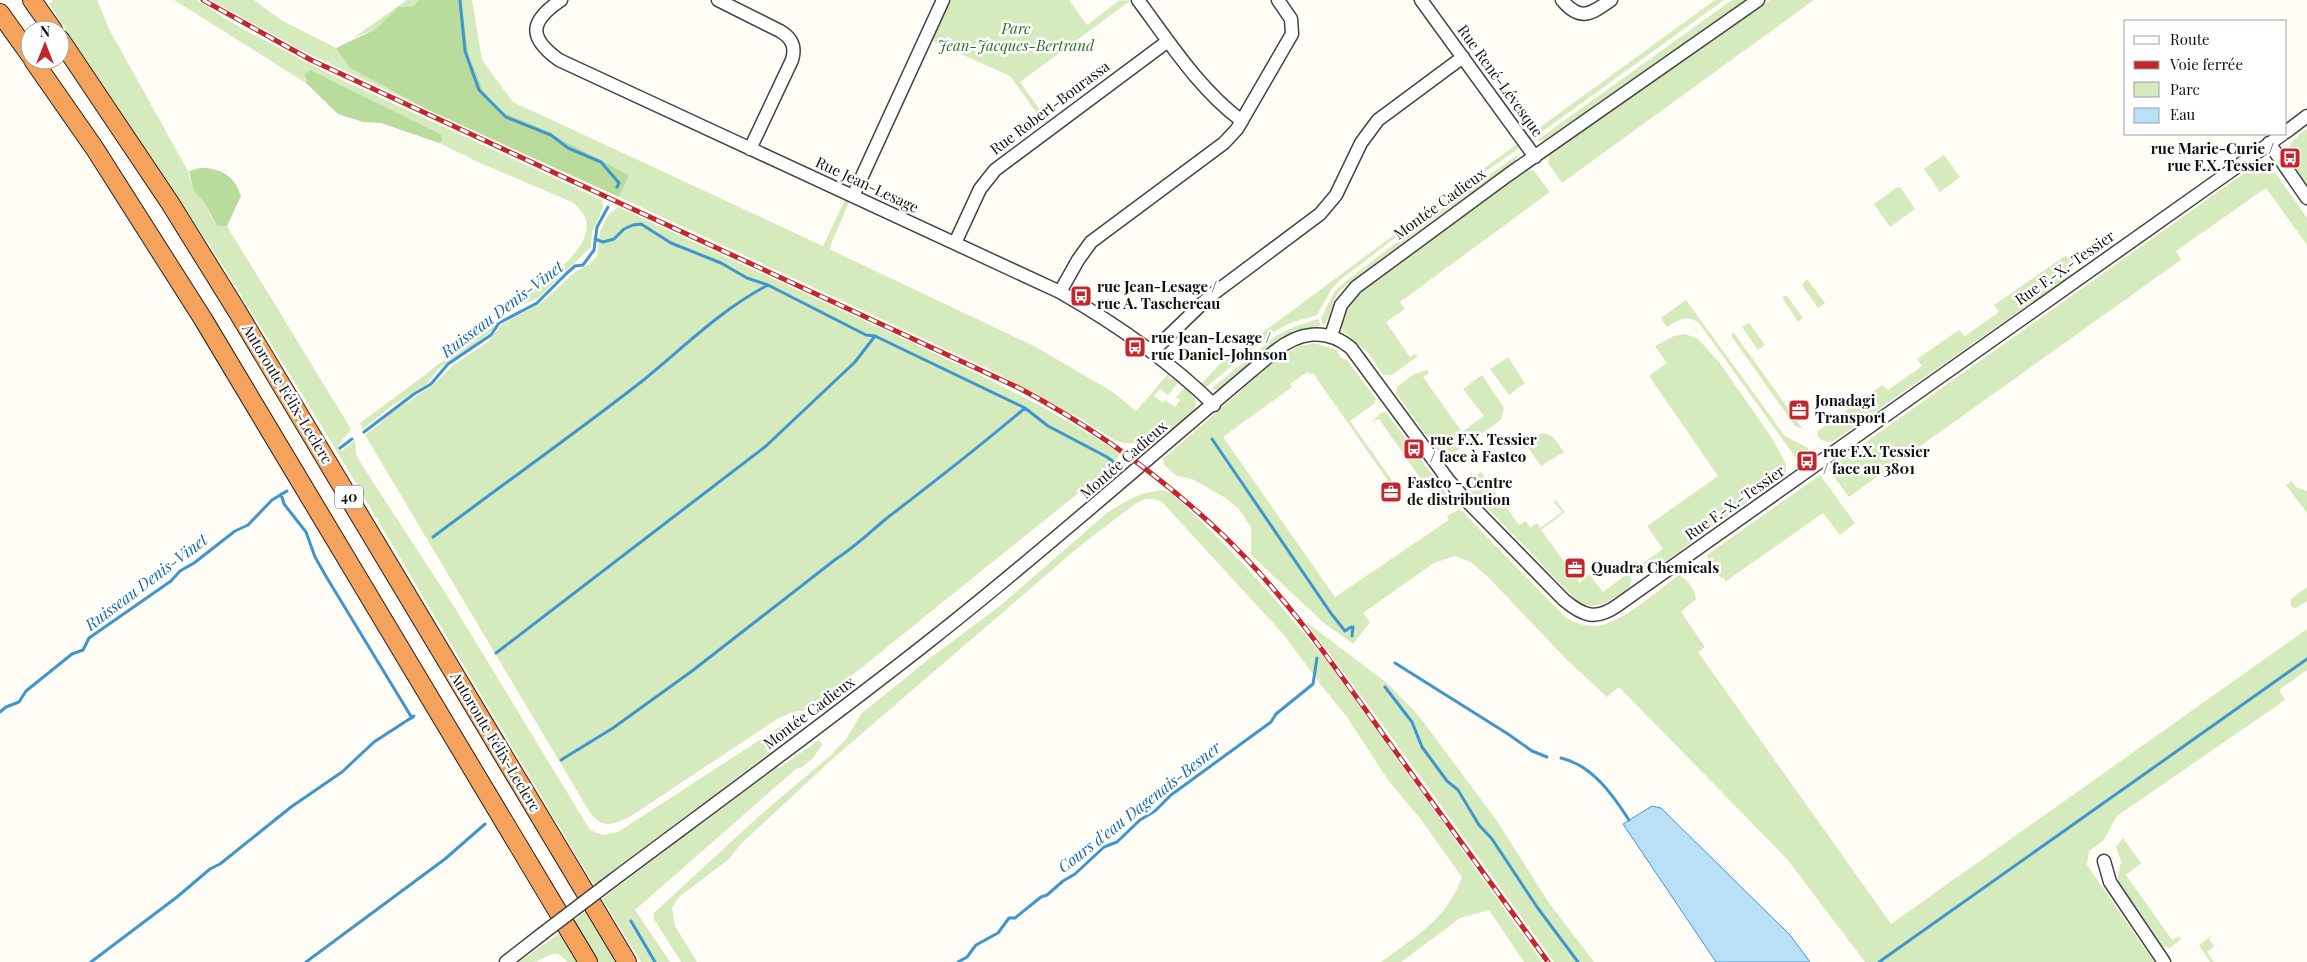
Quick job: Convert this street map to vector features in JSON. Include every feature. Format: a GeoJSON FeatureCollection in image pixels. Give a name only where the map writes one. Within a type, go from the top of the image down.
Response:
{"type":"FeatureCollection","features":[{"type":"Feature","properties":{"kind":"highway"},"geometry":{"type":"LineString","coordinates":[[32,0],[46,20]]}},
{"type":"Feature","properties":{"kind":"highway"},"geometry":{"type":"LineString","coordinates":[[0,13],[20,41]]}},
{"type":"Feature","properties":{"kind":"highway","name":"Autoroute Félix-Leclerc"},"geometry":{"type":"LineString","coordinates":[[70,54],[170,203],[232,303],[627,962]]}},
{"type":"Feature","properties":{"kind":"highway","name":"40"},"geometry":{"type":"LineString","coordinates":[[41,70],[100,157],[203,319],[588,962]]}},
{"type":"Feature","properties":{"kind":"street","name":"Rue Jean-Lesage"},"geometry":{"type":"LineString","coordinates":[[561,0],[540,16],[536,28],[540,41],[554,56],[566,65],[1060,292],[1153,351],[1214,405]]}},
{"type":"Feature","properties":{"kind":"street"},"geometry":{"type":"LineString","coordinates":[[718,0],[780,30],[789,37],[793,46],[792,60],[750,150]]}},
{"type":"Feature","properties":{"kind":"street"},"geometry":{"type":"LineString","coordinates":[[853,196],[943,0]]}},
{"type":"Feature","properties":{"kind":"street"},"geometry":{"type":"LineString","coordinates":[[1138,0],[1211,95],[1242,121]]}},
{"type":"Feature","properties":{"kind":"street"},"geometry":{"type":"LineString","coordinates":[[1060,292],[1078,260],[1091,242],[1224,143],[1242,121],[1292,34],[1291,19],[1278,0]]}},
{"type":"Feature","properties":{"kind":"street","name":"Rue René-Lévesque"},"geometry":{"type":"LineString","coordinates":[[1420,0],[1534,157]]}},
{"type":"Feature","properties":{"kind":"street"},"geometry":{"type":"LineString","coordinates":[[1562,0],[1572,10],[1582,14],[1595,11],[1611,0]]}},
{"type":"Feature","properties":{"kind":"street","name":"Montée Cadieux"},"geometry":{"type":"LineString","coordinates":[[506,962],[933,639],[1077,522],[1289,341],[1309,334],[1331,336],[1340,305],[1356,287],[1534,157],[1758,0]]}},
{"type":"Feature","properties":{"kind":"street","name":"Rue Robert-Bourassa"},"geometry":{"type":"LineString","coordinates":[[955,243],[980,189],[995,170],[1168,41]]}},
{"type":"Feature","properties":{"kind":"street"},"geometry":{"type":"LineString","coordinates":[[1153,351],[1209,296],[1320,214],[1336,195],[1361,143],[1378,120],[1462,57]]}},
{"type":"Feature","properties":{"kind":"street","name":"Rue F.-X.-Tessier"},"geometry":{"type":"LineString","coordinates":[[2287,131],[2307,116]]}},
{"type":"Feature","properties":{"kind":"street","name":"Rue F.-X.-Tessier"},"geometry":{"type":"LineString","coordinates":[[1331,336],[1342,341],[1355,352],[1448,481],[1462,496],[1564,600],[1577,611],[1588,615],[1601,614],[1618,605],[2281,135]]}},
{"type":"Feature","properties":{"kind":"street"},"geometry":{"type":"LineString","coordinates":[[2269,143],[2307,198]]}},
{"type":"Feature","properties":{"kind":"street"},"geometry":{"type":"LineString","coordinates":[[2104,861],[2110,882],[2164,962]]}},
{"type":"Feature","properties":{"kind":"green space"},"geometry":{"type":"Polygon","coordinates":[[[53,0],[97,0],[109,29],[214,221],[217,226],[227,226],[351,429],[338,446],[342,451],[355,440],[356,454],[360,462],[455,608],[590,830],[603,835],[618,832],[786,723],[799,721],[803,724],[800,729],[595,887],[332,443],[216,255],[70,36],[70,20],[60,20],[49,4],[53,0]]]}},
{"type":"Feature","properties":{"kind":"green space"},"geometry":{"type":"Polygon","coordinates":[[[174,0],[196,0],[241,28],[329,74],[602,200],[603,208],[592,232],[591,247],[538,298],[517,307],[500,319],[492,331],[480,341],[438,369],[427,384],[393,405],[363,429],[360,423],[421,378],[567,262],[584,239],[587,225],[585,217],[572,202],[480,163],[439,143],[442,140],[304,78],[306,83],[174,0]]]}},
{"type":"Feature","properties":{"kind":"green space"},"geometry":{"type":"Polygon","coordinates":[[[211,0],[254,0],[281,20],[336,48],[350,68],[426,109],[303,51],[211,0]]]}},
{"type":"Feature","properties":{"kind":"green space"},"geometry":{"type":"Polygon","coordinates":[[[407,0],[419,0],[413,6],[398,7],[376,29],[353,38],[407,0]]]}},
{"type":"Feature","properties":{"kind":"green space"},"geometry":{"type":"Polygon","coordinates":[[[419,0],[461,0],[469,55],[483,90],[499,111],[534,125],[629,175],[619,197],[426,109],[350,68],[336,48],[376,29],[398,7],[413,6],[419,0]]]}},
{"type":"Feature","properties":{"kind":"green space"},"geometry":{"type":"Polygon","coordinates":[[[461,0],[472,0],[482,60],[513,102],[823,246],[845,200],[849,202],[829,249],[1034,346],[1113,392],[1136,411],[1169,373],[1168,376],[1172,380],[1174,378],[1179,382],[1168,395],[1160,389],[1154,396],[1163,403],[1165,400],[1175,407],[1180,400],[1176,397],[1185,387],[1196,400],[1195,410],[1157,443],[1149,433],[1141,443],[1124,443],[1114,440],[1085,421],[995,372],[619,197],[629,175],[534,125],[499,111],[483,90],[469,55],[461,0]]]}},
{"type":"Feature","properties":{"kind":"green space","name":"Parc Jean-Jacques-Bertrand"},"geometry":{"type":"Polygon","coordinates":[[[951,0],[1069,0],[1087,25],[1120,0],[1130,1],[1020,82],[1048,121],[1044,123],[1010,76],[932,41],[951,0]]]}},
{"type":"Feature","properties":{"kind":"green space"},"geometry":{"type":"Polygon","coordinates":[[[1715,0],[1724,0],[1532,139],[1528,136],[1715,0]]]}},
{"type":"Feature","properties":{"kind":"green space"},"geometry":{"type":"Polygon","coordinates":[[[1732,0],[1746,0],[1545,140],[1536,141],[1732,0]]]}},
{"type":"Feature","properties":{"kind":"green space"},"geometry":{"type":"Polygon","coordinates":[[[1770,0],[1814,0],[1562,183],[1548,163],[1550,154],[1770,0]]]}},
{"type":"Feature","properties":{"kind":"green space"},"geometry":{"type":"Polygon","coordinates":[[[310,70],[440,134],[442,140],[439,143],[381,123],[363,122],[338,114],[306,83],[305,74],[310,70]]]}},
{"type":"Feature","properties":{"kind":"green space"},"geometry":{"type":"Polygon","coordinates":[[[2307,129],[2307,185],[2291,162],[2289,149],[2297,136],[2307,129]]]}},
{"type":"Feature","properties":{"kind":"green space"},"geometry":{"type":"Polygon","coordinates":[[[1517,144],[1519,148],[1441,203],[1340,280],[1331,290],[1317,315],[1290,323],[1274,332],[1206,387],[1202,383],[1220,364],[1517,144]]]}},
{"type":"Feature","properties":{"kind":"green space"},"geometry":{"type":"Polygon","coordinates":[[[1520,153],[1514,162],[1431,221],[1343,288],[1336,297],[1329,317],[1323,326],[1321,318],[1335,291],[1345,282],[1418,226],[1520,153]]]}},
{"type":"Feature","properties":{"kind":"green space"},"geometry":{"type":"Polygon","coordinates":[[[1944,155],[1960,177],[1940,192],[1924,169],[1944,155]]]}},
{"type":"Feature","properties":{"kind":"green space"},"geometry":{"type":"Polygon","coordinates":[[[2261,164],[2271,167],[2307,218],[2307,245],[2266,188],[2176,251],[2181,260],[1849,497],[1828,469],[2250,169],[2261,164]]]}},
{"type":"Feature","properties":{"kind":"green space"},"geometry":{"type":"Polygon","coordinates":[[[200,168],[214,169],[226,174],[238,189],[241,196],[227,226],[217,226],[205,204],[194,190],[189,171],[200,168]]]}},
{"type":"Feature","properties":{"kind":"green space"},"geometry":{"type":"Polygon","coordinates":[[[1533,170],[1550,192],[1400,302],[1405,309],[1386,322],[1410,357],[1415,354],[1418,356],[1392,375],[1383,375],[1368,353],[1342,330],[1342,318],[1350,303],[1362,290],[1525,171],[1533,170]]]}},
{"type":"Feature","properties":{"kind":"green space"},"geometry":{"type":"Polygon","coordinates":[[[1897,187],[1901,188],[1915,209],[1890,227],[1874,204],[1897,187]]]}},
{"type":"Feature","properties":{"kind":"green space"},"geometry":{"type":"Polygon","coordinates":[[[618,207],[981,376],[1065,420],[1119,453],[1115,468],[1106,472],[1082,490],[809,710],[792,712],[777,719],[631,816],[608,824],[599,821],[589,811],[365,435],[379,425],[389,414],[432,386],[452,366],[489,341],[501,325],[542,302],[576,271],[590,264],[597,256],[600,231],[609,214],[618,207]]]}},
{"type":"Feature","properties":{"kind":"green space"},"geometry":{"type":"Polygon","coordinates":[[[2065,256],[2071,259],[2073,264],[2069,276],[1832,442],[1820,439],[1817,432],[1819,430],[1882,385],[1888,390],[1922,366],[1917,359],[1959,330],[1965,336],[1999,312],[1994,305],[2065,256]]]}},
{"type":"Feature","properties":{"kind":"green space"},"geometry":{"type":"Polygon","coordinates":[[[1808,280],[1825,303],[1818,308],[1802,285],[1808,280]]]}},
{"type":"Feature","properties":{"kind":"green space"},"geometry":{"type":"Polygon","coordinates":[[[1784,296],[1787,296],[1803,318],[1798,322],[1783,299],[1784,296]]]}},
{"type":"Feature","properties":{"kind":"green space"},"geometry":{"type":"Polygon","coordinates":[[[1686,300],[1785,436],[1808,448],[1810,457],[1804,462],[1796,458],[1699,323],[1687,318],[1667,327],[1661,318],[1686,300]]]}},
{"type":"Feature","properties":{"kind":"green space"},"geometry":{"type":"Polygon","coordinates":[[[1318,319],[1321,326],[1301,329],[1283,336],[1222,387],[1217,390],[1211,389],[1274,337],[1291,328],[1318,319]]]}},
{"type":"Feature","properties":{"kind":"green space"},"geometry":{"type":"Polygon","coordinates":[[[1749,323],[1765,345],[1758,350],[1742,327],[1749,323]]]}},
{"type":"Feature","properties":{"kind":"green space"},"geometry":{"type":"Polygon","coordinates":[[[1732,333],[1734,333],[1803,429],[1795,426],[1732,337],[1732,333]]]}},
{"type":"Feature","properties":{"kind":"green space"},"geometry":{"type":"Polygon","coordinates":[[[1685,334],[1698,339],[1719,362],[1772,438],[1786,464],[1786,474],[1651,572],[1643,573],[1634,560],[1640,565],[1663,549],[1647,526],[1718,476],[1649,376],[1667,363],[1655,346],[1674,336],[1685,334]]]}},
{"type":"Feature","properties":{"kind":"green space"},"geometry":{"type":"Polygon","coordinates":[[[1314,343],[1337,350],[1340,357],[1347,360],[1376,399],[1374,404],[1350,421],[1394,483],[1391,485],[1313,373],[1307,372],[1290,384],[1292,387],[1223,437],[1335,597],[1449,520],[1447,516],[1460,509],[1565,617],[1580,624],[1595,626],[1616,620],[1639,606],[1679,575],[1690,585],[1696,599],[1681,612],[1705,647],[1698,652],[1891,924],[2307,629],[2307,670],[2279,690],[2285,700],[2117,816],[2103,841],[2089,851],[2087,865],[2154,962],[1865,962],[1787,859],[1619,687],[1607,697],[1566,659],[1489,578],[1471,562],[1455,556],[1434,563],[1363,613],[1370,622],[1353,644],[1324,623],[1251,555],[1251,527],[1239,509],[1224,497],[1192,479],[1177,476],[1164,465],[1163,459],[1284,353],[1286,354],[1299,346],[1314,343]]]}},
{"type":"Feature","properties":{"kind":"green space"},"geometry":{"type":"Polygon","coordinates":[[[1508,357],[1525,383],[1509,395],[1490,369],[1508,357]]]}},
{"type":"Feature","properties":{"kind":"green space"},"geometry":{"type":"Polygon","coordinates":[[[1428,370],[1429,373],[1423,377],[1462,432],[1484,416],[1463,389],[1482,375],[1504,408],[1501,420],[1448,457],[1441,456],[1396,393],[1397,387],[1414,374],[1428,370]]]}},
{"type":"Feature","properties":{"kind":"green space"},"geometry":{"type":"Polygon","coordinates":[[[1386,412],[1448,496],[1434,509],[1432,506],[1437,502],[1379,419],[1371,422],[1381,413],[1386,412]]]}},
{"type":"Feature","properties":{"kind":"green space"},"geometry":{"type":"Polygon","coordinates":[[[1544,433],[1553,437],[1564,452],[1541,466],[1527,446],[1522,449],[1519,447],[1533,437],[1544,433]]]}},
{"type":"Feature","properties":{"kind":"green space"},"geometry":{"type":"Polygon","coordinates":[[[1481,472],[1519,525],[1526,521],[1530,528],[1537,523],[1540,528],[1562,512],[1554,502],[1556,500],[1565,512],[1541,530],[1580,583],[1589,574],[1603,592],[1626,575],[1623,568],[1632,579],[1629,588],[1601,604],[1594,606],[1580,604],[1468,488],[1469,479],[1481,472]]]}},
{"type":"Feature","properties":{"kind":"green space"},"geometry":{"type":"Polygon","coordinates":[[[1820,475],[1855,523],[1840,535],[1823,513],[1725,582],[1725,579],[1715,573],[1710,566],[1707,555],[1820,475]]]}},
{"type":"Feature","properties":{"kind":"green space"},"geometry":{"type":"Polygon","coordinates":[[[2292,481],[2296,487],[2307,491],[2307,513],[2286,485],[2292,481]]]}},
{"type":"Feature","properties":{"kind":"green space"},"geometry":{"type":"Polygon","coordinates":[[[1162,490],[1171,493],[1234,554],[1329,664],[1542,962],[1524,962],[1489,910],[1460,918],[1401,962],[1381,962],[1418,935],[1439,916],[1456,892],[1462,877],[1422,821],[1388,780],[1347,717],[1284,635],[1162,502],[1155,499],[1145,499],[1135,504],[1081,545],[830,761],[740,845],[729,859],[679,897],[672,908],[675,926],[697,962],[681,962],[654,919],[654,913],[758,817],[830,756],[846,739],[861,714],[930,658],[1000,606],[1107,513],[1133,498],[1162,490]]]}},
{"type":"Feature","properties":{"kind":"green space"},"geometry":{"type":"Polygon","coordinates":[[[2307,587],[2307,601],[2296,608],[2291,607],[2291,599],[2307,587]]]}},
{"type":"Feature","properties":{"kind":"green space"},"geometry":{"type":"Polygon","coordinates":[[[1305,621],[1387,683],[1419,716],[1497,821],[1549,903],[1594,962],[1554,962],[1380,721],[1305,621]]]}},
{"type":"Feature","properties":{"kind":"green space"},"geometry":{"type":"Polygon","coordinates":[[[819,740],[822,745],[813,758],[801,768],[797,768],[635,910],[670,962],[641,962],[602,899],[775,766],[779,768],[819,740]]]}},
{"type":"Feature","properties":{"kind":"green space"},"geometry":{"type":"Polygon","coordinates":[[[2123,838],[2141,863],[2126,875],[2172,940],[2178,937],[2181,939],[2170,948],[2163,946],[2119,883],[2118,877],[2121,861],[2116,847],[2123,838]]]}},
{"type":"Feature","properties":{"kind":"green space"},"geometry":{"type":"Polygon","coordinates":[[[588,910],[619,962],[598,962],[574,921],[588,910]]]}},
{"type":"Feature","properties":{"kind":"green space"},"geometry":{"type":"Polygon","coordinates":[[[560,933],[577,962],[567,962],[558,955],[551,954],[535,962],[519,962],[560,933]]]}},
{"type":"Feature","properties":{"kind":"green space"},"geometry":{"type":"Polygon","coordinates":[[[2214,934],[2209,939],[2214,947],[2207,952],[2214,962],[2210,962],[2199,945],[2214,934]]]}},
{"type":"Feature","properties":{"kind":"water"},"geometry":{"type":"Polygon","coordinates":[[[1652,806],[1661,808],[1790,935],[1810,962],[1716,962],[1623,824],[1652,806]]]}},
{"type":"Feature","properties":{"kind":"waterway","name":"Ruisseau Denis-Vinet"},"geometry":{"type":"LineString","coordinates":[[460,0],[465,51],[479,90],[506,117],[551,135],[568,148],[601,162],[619,183],[617,187]]}},
{"type":"Feature","properties":{"kind":"waterway","name":"Ruisseau Denis-Vinet"},"geometry":{"type":"LineString","coordinates":[[364,432],[414,394],[431,384],[448,364],[491,335],[499,323],[537,303],[575,266],[583,265],[594,250],[597,227],[608,207]]}},
{"type":"Feature","properties":{"kind":"waterway"},"geometry":{"type":"LineString","coordinates":[[595,239],[603,242],[614,239],[624,229],[641,224],[671,243],[721,263],[747,278],[768,285],[866,335],[875,336]]}},
{"type":"Feature","properties":{"kind":"waterway"},"geometry":{"type":"LineString","coordinates":[[433,537],[641,382],[702,330],[750,295],[768,285]]}},
{"type":"Feature","properties":{"kind":"waterway"},"geometry":{"type":"LineString","coordinates":[[496,653],[766,446],[855,362],[875,336],[1025,408],[856,544],[692,671],[613,728],[561,760]]}},
{"type":"Feature","properties":{"kind":"waterway"},"geometry":{"type":"LineString","coordinates":[[1025,408],[1048,426],[1107,457],[1128,473]]}},
{"type":"Feature","properties":{"kind":"waterway","name":"Ruisseau Denis-Vinet"},"geometry":{"type":"LineString","coordinates":[[340,448],[352,439]]}},
{"type":"Feature","properties":{"kind":"waterway"},"geometry":{"type":"LineString","coordinates":[[1212,439],[1330,612],[1345,631],[1353,627],[1352,636]]}},
{"type":"Feature","properties":{"kind":"waterway","name":"Ruisseau Denis-Vinet"},"geometry":{"type":"LineString","coordinates":[[0,712],[6,707],[19,702],[26,691],[72,654],[83,650],[89,638],[171,581],[180,571],[194,563],[235,531],[248,525],[272,500],[287,491]]}},
{"type":"Feature","properties":{"kind":"waterway"},"geometry":{"type":"LineString","coordinates":[[281,494],[284,504],[306,532],[315,557],[327,578],[412,718]]}},
{"type":"Feature","properties":{"kind":"waterway","name":"Cours d'eau Dagenais-Besner"},"geometry":{"type":"LineString","coordinates":[[958,962],[967,957],[976,945],[998,933],[1009,918],[1015,918],[1041,897],[1047,895],[1063,881],[1075,874],[1104,847],[1117,842],[1140,820],[1155,811],[1171,795],[1271,722],[1276,714],[1313,684],[1317,658]]}},
{"type":"Feature","properties":{"kind":"waterway"},"geometry":{"type":"LineString","coordinates":[[1879,962],[2307,659]]}},
{"type":"Feature","properties":{"kind":"waterway"},"geometry":{"type":"LineString","coordinates":[[1395,663],[1532,751],[1547,757]]}},
{"type":"Feature","properties":{"kind":"waterway"},"geometry":{"type":"LineString","coordinates":[[1385,687],[1412,722],[1422,747],[1447,781],[1458,790],[1479,825],[1492,839],[1537,907],[1578,962]]}},
{"type":"Feature","properties":{"kind":"waterway"},"geometry":{"type":"LineString","coordinates":[[91,962],[177,897],[210,869],[220,864],[291,807],[342,772],[374,742],[414,716]]}},
{"type":"Feature","properties":{"kind":"waterway"},"geometry":{"type":"LineString","coordinates":[[1561,758],[1582,767],[1601,782],[1629,820]]}},
{"type":"Feature","properties":{"kind":"waterway"},"geometry":{"type":"LineString","coordinates":[[306,962],[445,859],[485,824]]}},
{"type":"Feature","properties":{"kind":"waterway"},"geometry":{"type":"LineString","coordinates":[[631,921],[655,962]]}},
{"type":"Feature","properties":{"kind":"railway"},"geometry":{"type":"LineString","coordinates":[[203,0],[311,60],[1019,388],[1047,403],[1127,455],[1201,514],[1247,559],[1289,608],[1347,684],[1548,962]]}},
{"type":"Feature","properties":{"kind":"place","name":"rue Marie-Curie / rue F.X. Tessier"},"geometry":{"type":"Point","coordinates":[2290,158]}},
{"type":"Feature","properties":{"kind":"place","name":"rue Jean-Lesage / rue A. Taschereau"},"geometry":{"type":"Point","coordinates":[1081,296]}},
{"type":"Feature","properties":{"kind":"place","name":"rue Jean-Lesage / rue Daniel-Johnson"},"geometry":{"type":"Point","coordinates":[1135,347]}},
{"type":"Feature","properties":{"kind":"place","name":"Jonadagi Transport"},"geometry":{"type":"Point","coordinates":[1799,410]}},
{"type":"Feature","properties":{"kind":"place","name":"rue F.X. Tessier / face à Fastco"},"geometry":{"type":"Point","coordinates":[1414,449]}},
{"type":"Feature","properties":{"kind":"place","name":"rue F.X. Tessier / face au 3801"},"geometry":{"type":"Point","coordinates":[1807,461]}},
{"type":"Feature","properties":{"kind":"place","name":"Fastco - Centre de distribution"},"geometry":{"type":"Point","coordinates":[1391,492]}},
{"type":"Feature","properties":{"kind":"place","name":"Quadra Chemicals"},"geometry":{"type":"Point","coordinates":[1575,568]}}]}
